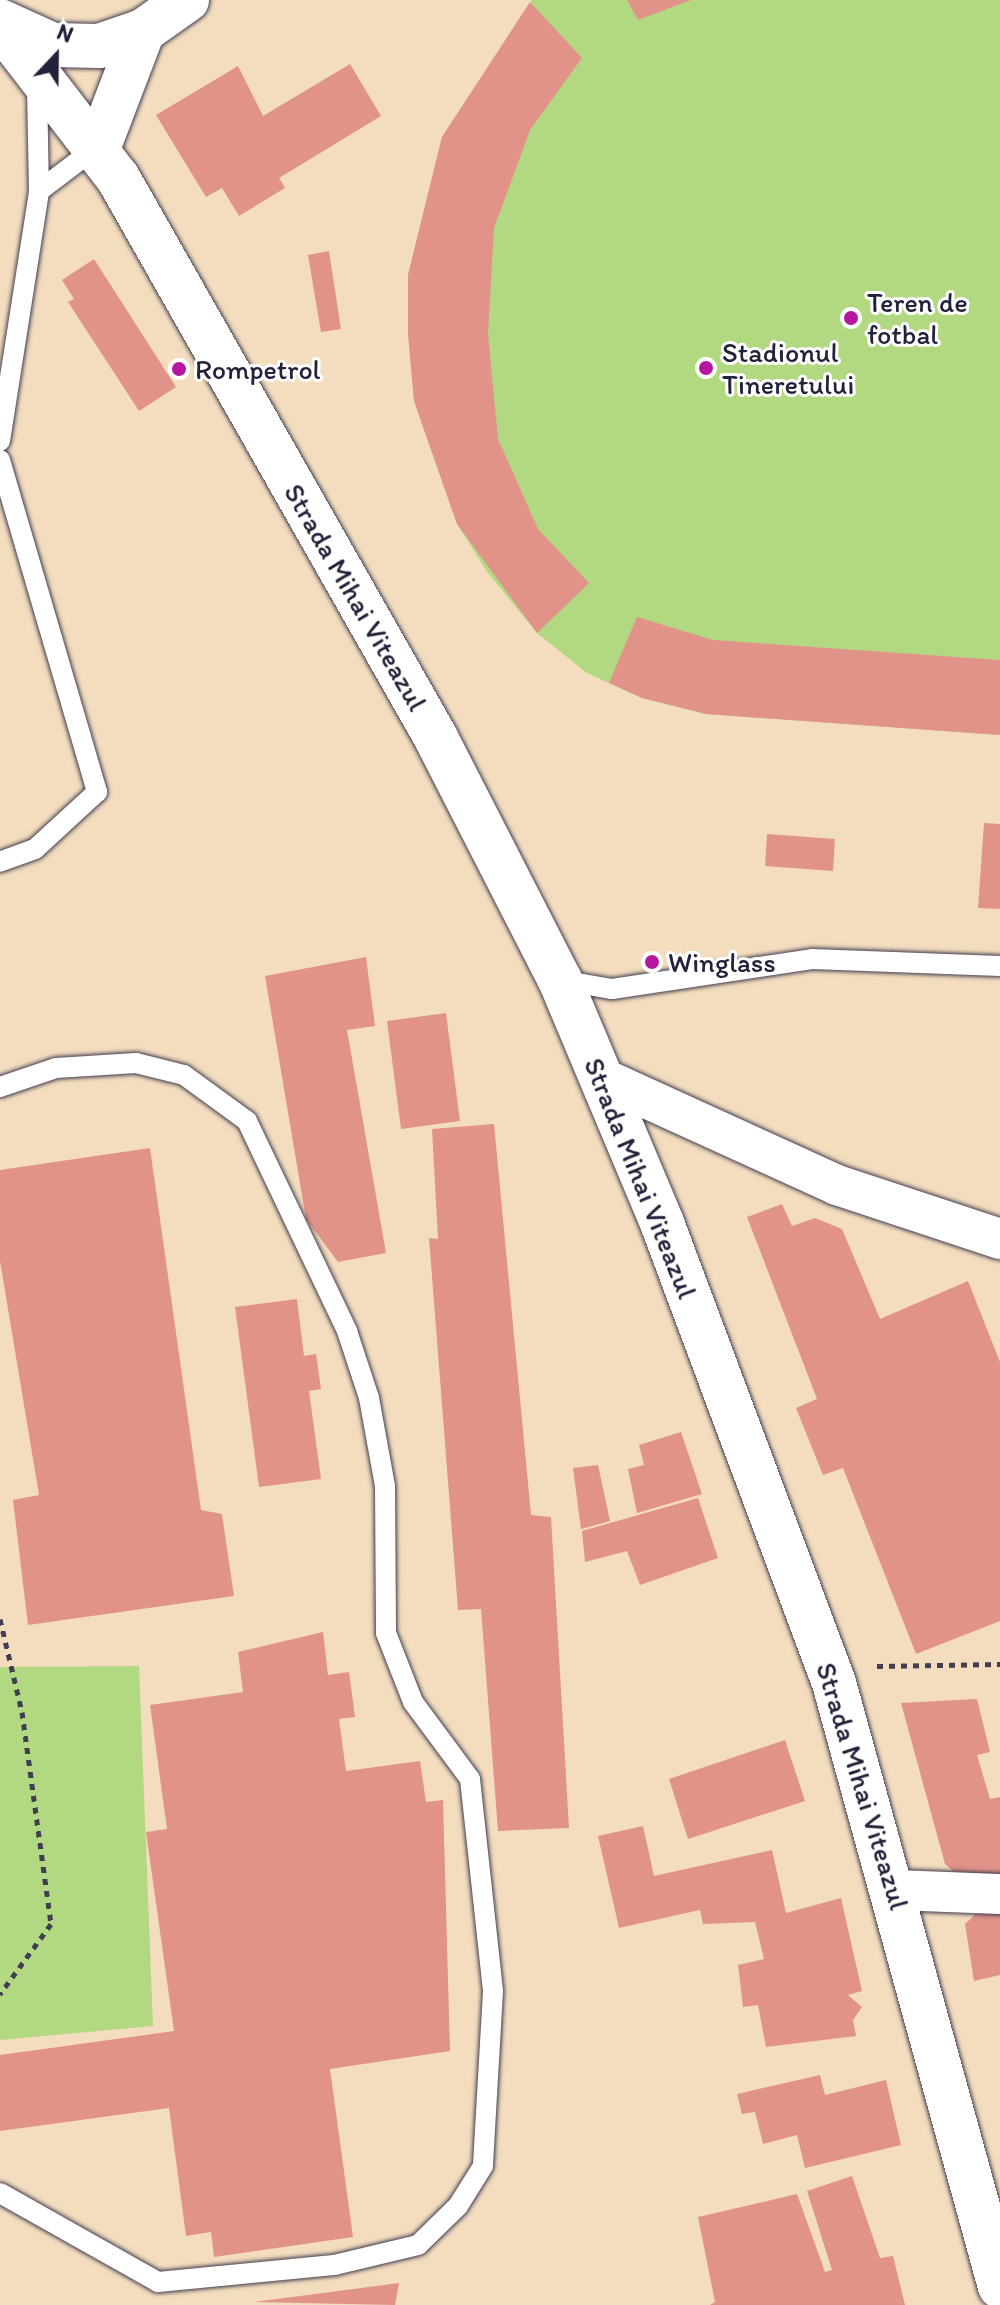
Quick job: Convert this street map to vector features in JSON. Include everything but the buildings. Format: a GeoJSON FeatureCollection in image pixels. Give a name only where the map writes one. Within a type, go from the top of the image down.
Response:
{"type":"FeatureCollection","features":[{"type":"Feature","properties":{"kind":"street"},"geometry":{"type":"LineString","coordinates":[[0,23],[31,39],[76,47],[171,10]]}},
{"type":"Feature","properties":{"kind":"street"},"geometry":{"type":"LineString","coordinates":[[99,146],[171,10]]}},
{"type":"Feature","properties":{"kind":"street","name":"Strada Mihai Viteazul"},"geometry":{"type":"LineString","coordinates":[[0,23],[99,146],[435,736],[560,980],[834,1683],[896,1890],[1000,2287]]}},
{"type":"Feature","properties":{"kind":"street"},"geometry":{"type":"LineString","coordinates":[[600,1077],[837,1185],[1000,1239]]}},
{"type":"Feature","properties":{"kind":"street"},"geometry":{"type":"LineString","coordinates":[[896,1890],[1000,1894]]}},
{"type":"Feature","properties":{"kind":"lane"},"geometry":{"type":"LineString","coordinates":[[0,441],[39,191],[44,133],[34,65]]}},
{"type":"Feature","properties":{"kind":"lane"},"geometry":{"type":"LineString","coordinates":[[39,191],[99,146]]}},
{"type":"Feature","properties":{"kind":"lane"},"geometry":{"type":"LineString","coordinates":[[0,460],[97,792],[35,849],[0,862]]}},
{"type":"Feature","properties":{"kind":"lane"},"geometry":{"type":"LineString","coordinates":[[560,980],[612,989],[812,959],[1000,966]]}},
{"type":"Feature","properties":{"kind":"lane"},"geometry":{"type":"LineString","coordinates":[[0,1087],[56,1068],[136,1063],[184,1075],[247,1121],[347,1331],[369,1398],[385,1486],[386,1633],[413,1702],[470,1779],[493,2005],[483,2166],[458,2206],[418,2245],[334,2265],[158,2282],[0,2193]]}},
{"type":"Feature","properties":{"kind":"path"},"geometry":{"type":"LineString","coordinates":[[0,1619],[22,1712],[51,1924],[0,1994]]}},
{"type":"Feature","properties":{"kind":"path"},"geometry":{"type":"LineString","coordinates":[[877,1666],[1000,1664]]}},
{"type":"Feature","properties":{"kind":"green space","name":"Stadionul Tineretului"},"geometry":{"type":"Polygon","coordinates":[[[532,0],[1000,0],[1000,735],[706,714],[642,698],[587,673],[537,633],[488,573],[457,524],[414,401],[408,275],[442,137],[532,0]]]}},
{"type":"Feature","properties":{"kind":"green space"},"geometry":{"type":"Polygon","coordinates":[[[139,1666],[153,2026],[0,2040],[0,1667],[139,1666]]]}},
{"type":"Feature","properties":{"kind":"place","name":"Teren de fotbal"},"geometry":{"type":"Point","coordinates":[851,318]}},
{"type":"Feature","properties":{"kind":"place","name":"Stadionul Tineretului"},"geometry":{"type":"Point","coordinates":[706,368]}},
{"type":"Feature","properties":{"kind":"place","name":"Rompetrol"},"geometry":{"type":"Point","coordinates":[179,369]}},
{"type":"Feature","properties":{"kind":"place","name":"Winglass"},"geometry":{"type":"Point","coordinates":[652,962]}}]}
